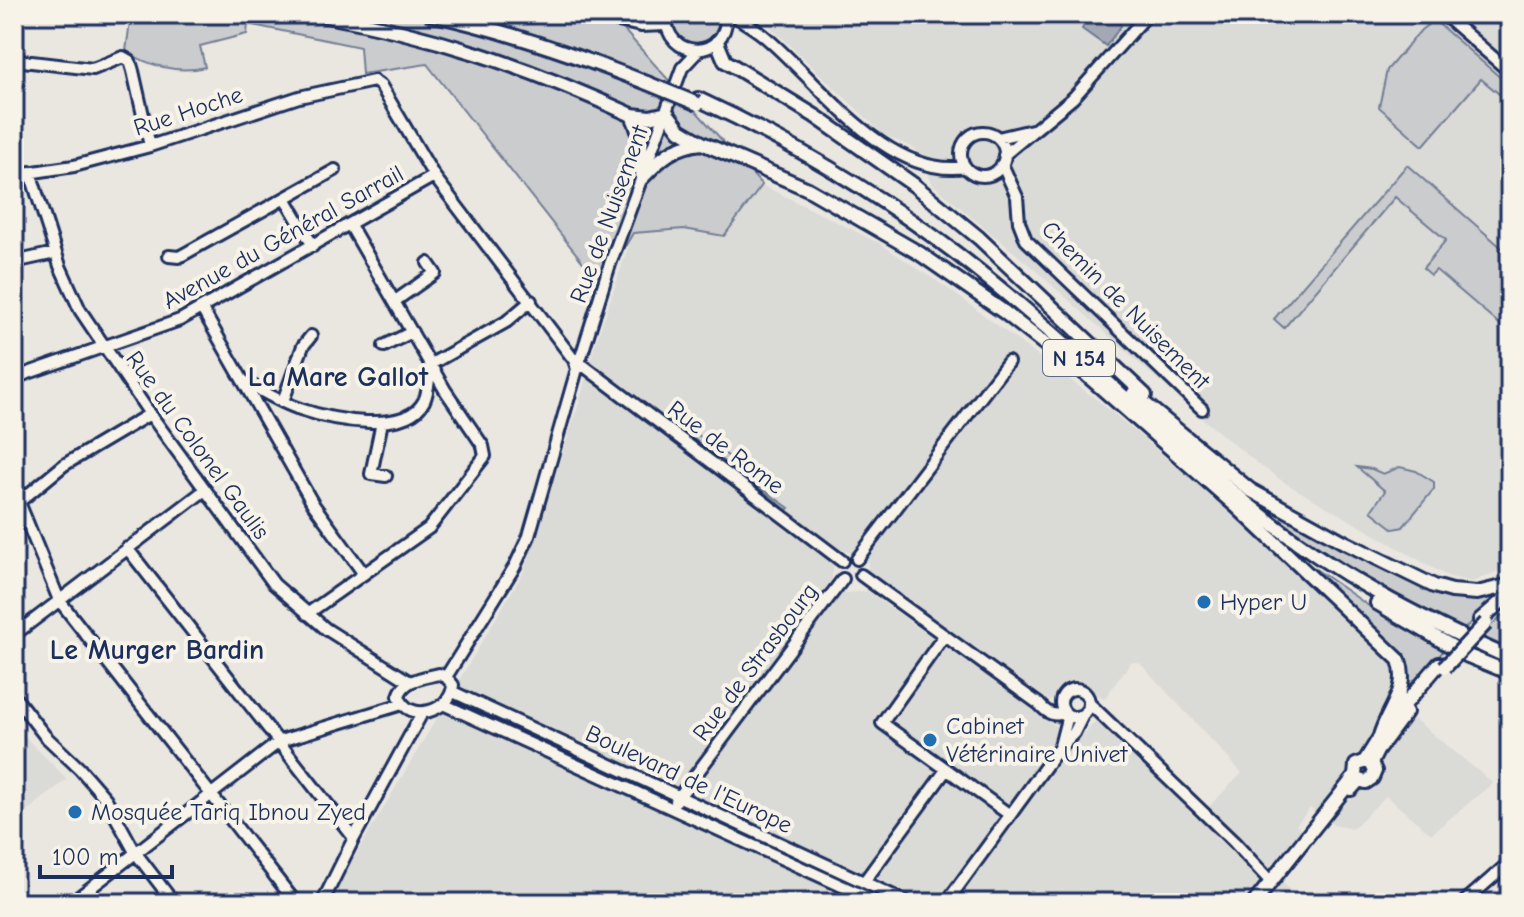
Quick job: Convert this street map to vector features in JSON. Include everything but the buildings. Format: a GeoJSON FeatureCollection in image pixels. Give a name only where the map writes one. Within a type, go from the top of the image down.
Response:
{"type":"FeatureCollection","features":[{"type":"Feature","properties":{"kind":"main road"},"geometry":{"type":"LineString","coordinates":[[316,14],[415,35],[494,58],[579,90],[632,115],[650,117],[667,113],[680,130],[702,143],[808,189],[919,253],[1004,312],[1088,377]]}},
{"type":"Feature","properties":{"kind":"main road","name":"N 154"},"geometry":{"type":"LineString","coordinates":[[430,14],[519,37],[648,81]]}},
{"type":"Feature","properties":{"kind":"main road","name":"N 154"},"geometry":{"type":"LineString","coordinates":[[451,14],[531,35],[750,123],[840,175],[955,253],[1255,511],[1337,569],[1389,601],[1510,658]]}},
{"type":"Feature","properties":{"kind":"main road"},"geometry":{"type":"LineString","coordinates":[[592,14],[641,25],[666,19]]}},
{"type":"Feature","properties":{"kind":"main road"},"geometry":{"type":"LineString","coordinates":[[717,42],[725,61],[815,116],[914,185],[979,238],[1154,403],[1286,512]]}},
{"type":"Feature","properties":{"kind":"main road","name":"N 154"},"geometry":{"type":"LineString","coordinates":[[698,102],[825,172],[926,240],[1011,307],[1236,506],[1332,576],[1468,656],[1510,673]]}},
{"type":"Feature","properties":{"kind":"main road"},"geometry":{"type":"LineString","coordinates":[[632,115],[641,134],[642,178]]}},
{"type":"Feature","properties":{"kind":"main road"},"geometry":{"type":"LineString","coordinates":[[642,178],[666,153],[679,146],[702,143]]}},
{"type":"Feature","properties":{"kind":"main road"},"geometry":{"type":"LineString","coordinates":[[840,175],[869,189],[956,247],[1234,478],[1286,512],[1434,586],[1477,593],[1510,585]]}},
{"type":"Feature","properties":{"kind":"main road"},"geometry":{"type":"LineString","coordinates":[[1236,506],[1399,660],[1404,673],[1402,686],[1368,762]]}},
{"type":"Feature","properties":{"kind":"main road"},"geometry":{"type":"LineString","coordinates":[[1380,736],[1408,698],[1510,594]]}},
{"type":"Feature","properties":{"kind":"main road"},"geometry":{"type":"LineString","coordinates":[[1483,621],[1510,602]]}},
{"type":"Feature","properties":{"kind":"main road"},"geometry":{"type":"LineString","coordinates":[[1254,903],[1357,778],[1356,765],[1368,762],[1442,666]]}},
{"type":"Feature","properties":{"kind":"street"},"geometry":{"type":"LineString","coordinates":[[676,43],[699,50],[717,42],[725,30],[726,14]]}},
{"type":"Feature","properties":{"kind":"street"},"geometry":{"type":"LineString","coordinates":[[732,14],[765,37],[864,129],[894,151],[933,165],[965,167],[975,175],[993,174],[1009,184]]}},
{"type":"Feature","properties":{"kind":"street"},"geometry":{"type":"LineString","coordinates":[[1443,14],[1510,72]]}},
{"type":"Feature","properties":{"kind":"street"},"geometry":{"type":"LineString","coordinates":[[993,174],[1003,160],[1073,98],[1145,15]]}},
{"type":"Feature","properties":{"kind":"street"},"geometry":{"type":"LineString","coordinates":[[666,19],[682,68]]}},
{"type":"Feature","properties":{"kind":"street"},"geometry":{"type":"LineString","coordinates":[[725,30],[747,25]]}},
{"type":"Feature","properties":{"kind":"street","name":"Rue de Nuisement"},"geometry":{"type":"LineString","coordinates":[[446,677],[515,566],[529,536],[610,264],[682,68],[699,50]]}},
{"type":"Feature","properties":{"kind":"street"},"geometry":{"type":"LineString","coordinates":[[14,60],[93,69],[123,57],[130,61],[150,146]]}},
{"type":"Feature","properties":{"kind":"street","name":"Rue Hoche"},"geometry":{"type":"LineString","coordinates":[[14,175],[74,166],[150,146],[299,97],[374,81]]}},
{"type":"Feature","properties":{"kind":"street","name":"Rue de Rome"},"geometry":{"type":"LineString","coordinates":[[374,81],[381,86],[434,176],[579,363],[842,561]]}},
{"type":"Feature","properties":{"kind":"street"},"geometry":{"type":"LineString","coordinates":[[965,167],[961,152],[965,141],[975,134],[987,133],[998,138],[1037,128]]}},
{"type":"Feature","properties":{"kind":"street"},"geometry":{"type":"LineString","coordinates":[[998,138],[1003,160]]}},
{"type":"Feature","properties":{"kind":"street"},"geometry":{"type":"LineString","coordinates":[[933,165],[961,152]]}},
{"type":"Feature","properties":{"kind":"street","name":"Chemin de Nuisement"},"geometry":{"type":"LineString","coordinates":[[1003,160],[1009,184],[1017,197],[1019,222],[1026,240],[1202,409]]}},
{"type":"Feature","properties":{"kind":"street"},"geometry":{"type":"LineString","coordinates":[[169,256],[179,257],[335,170]]}},
{"type":"Feature","properties":{"kind":"street","name":"Rue du Colonel Gaulis"},"geometry":{"type":"LineString","coordinates":[[30,172],[55,253],[80,310],[150,414],[274,584],[307,614],[361,653],[410,682]]}},
{"type":"Feature","properties":{"kind":"street","name":"Avenue du Général Sarrail"},"geometry":{"type":"LineString","coordinates":[[14,378],[180,320],[434,176]]}},
{"type":"Feature","properties":{"kind":"street"},"geometry":{"type":"LineString","coordinates":[[285,198],[313,246]]}},
{"type":"Feature","properties":{"kind":"street"},"geometry":{"type":"LineString","coordinates":[[307,614],[429,528],[485,456],[483,446],[350,225]]}},
{"type":"Feature","properties":{"kind":"street"},"geometry":{"type":"LineString","coordinates":[[14,262],[55,253]]}},
{"type":"Feature","properties":{"kind":"street"},"geometry":{"type":"LineString","coordinates":[[395,301],[435,273],[428,263]]}},
{"type":"Feature","properties":{"kind":"street"},"geometry":{"type":"LineString","coordinates":[[431,364],[506,322],[531,301]]}},
{"type":"Feature","properties":{"kind":"street"},"geometry":{"type":"LineString","coordinates":[[202,309],[313,504],[364,574]]}},
{"type":"Feature","properties":{"kind":"street"},"geometry":{"type":"LineString","coordinates":[[384,346],[412,332]]}},
{"type":"Feature","properties":{"kind":"street"},"geometry":{"type":"LineString","coordinates":[[283,401],[303,346],[311,336]]}},
{"type":"Feature","properties":{"kind":"street"},"geometry":{"type":"LineString","coordinates":[[857,559],[1008,362]]}},
{"type":"Feature","properties":{"kind":"street"},"geometry":{"type":"LineString","coordinates":[[244,381],[299,409],[340,419],[382,422],[410,416],[424,401],[431,364]]}},
{"type":"Feature","properties":{"kind":"street"},"geometry":{"type":"LineString","coordinates":[[19,502],[64,465],[150,414]]}},
{"type":"Feature","properties":{"kind":"street"},"geometry":{"type":"LineString","coordinates":[[382,422],[371,474],[386,476]]}},
{"type":"Feature","properties":{"kind":"street"},"geometry":{"type":"LineString","coordinates":[[14,490],[59,600],[294,903]]}},
{"type":"Feature","properties":{"kind":"street"},"geometry":{"type":"LineString","coordinates":[[14,635],[205,490]]}},
{"type":"Feature","properties":{"kind":"street"},"geometry":{"type":"LineString","coordinates":[[127,548],[354,838]]}},
{"type":"Feature","properties":{"kind":"street"},"geometry":{"type":"LineString","coordinates":[[843,579],[838,572],[842,561],[850,557],[857,559],[862,565],[861,575],[1039,704],[1064,710],[1074,717],[1087,710],[1099,714],[1234,842],[1271,882]]}},
{"type":"Feature","properties":{"kind":"street","name":"Rue de Strasbourg"},"geometry":{"type":"LineString","coordinates":[[672,808],[843,579],[852,581],[861,575]]}},
{"type":"Feature","properties":{"kind":"street"},"geometry":{"type":"LineString","coordinates":[[944,636],[882,723],[1010,815]]}},
{"type":"Feature","properties":{"kind":"street"},"geometry":{"type":"LineString","coordinates":[[439,674],[446,677],[453,685],[453,692],[445,705],[412,713],[402,704],[400,690],[410,682],[439,674]]}},
{"type":"Feature","properties":{"kind":"street"},"geometry":{"type":"LineString","coordinates":[[946,903],[1059,748],[1074,733],[1087,710],[1087,695],[1076,688],[1063,694],[1059,748]]}},
{"type":"Feature","properties":{"kind":"street","name":"Boulevard de l'Europe"},"geometry":{"type":"LineString","coordinates":[[453,692],[909,903]]}},
{"type":"Feature","properties":{"kind":"street"},"geometry":{"type":"LineString","coordinates":[[14,696],[45,736],[106,799],[135,852],[174,903]]}},
{"type":"Feature","properties":{"kind":"street"},"geometry":{"type":"LineString","coordinates":[[71,903],[280,741],[402,704]]}},
{"type":"Feature","properties":{"kind":"street","name":"Boulevard de l'Europe"},"geometry":{"type":"LineString","coordinates":[[445,705],[879,903]]}},
{"type":"Feature","properties":{"kind":"street"},"geometry":{"type":"LineString","coordinates":[[322,903],[422,713]]}},
{"type":"Feature","properties":{"kind":"street"},"geometry":{"type":"LineString","coordinates":[[864,882],[946,770]]}},
{"type":"Feature","properties":{"kind":"street"},"geometry":{"type":"LineString","coordinates":[[1463,903],[1510,862]]}},
{"type":"Feature","properties":{"kind":"shaded area"},"geometry":{"type":"Polygon","coordinates":[[[131,14],[604,14],[616,21],[762,185],[724,236],[684,229],[633,233],[595,299],[589,270],[427,64],[362,74],[360,47],[248,24],[247,34],[200,46],[205,67],[185,70],[164,67],[126,51],[131,14]]]}},
{"type":"Feature","properties":{"kind":"shaded area"},"geometry":{"type":"Polygon","coordinates":[[[669,14],[721,14],[721,24],[710,42],[696,44],[679,41],[669,14]]]}},
{"type":"Feature","properties":{"kind":"shaded area"},"geometry":{"type":"Polygon","coordinates":[[[757,14],[1510,14],[1510,559],[1496,572],[1472,582],[1447,576],[1261,466],[1194,412],[1033,268],[932,184],[914,148],[883,134],[757,14]]]}},
{"type":"Feature","properties":{"kind":"shaded area"},"geometry":{"type":"Polygon","coordinates":[[[1091,14],[1112,14],[1121,26],[1106,46],[1082,29],[1091,14]]]}},
{"type":"Feature","properties":{"kind":"shaded area"},"geometry":{"type":"Polygon","coordinates":[[[1434,20],[1510,86],[1510,103],[1481,79],[1423,146],[1379,107],[1387,70],[1421,30],[1434,20]]]}},
{"type":"Feature","properties":{"kind":"shaded area"},"geometry":{"type":"Polygon","coordinates":[[[1407,165],[1510,255],[1510,333],[1436,270],[1431,275],[1423,268],[1446,240],[1395,197],[1284,328],[1274,319],[1407,165]]]}},
{"type":"Feature","properties":{"kind":"shaded area"},"geometry":{"type":"Polygon","coordinates":[[[762,185],[879,243],[950,290],[1101,403],[1244,523],[1395,662],[1399,676],[1387,697],[1493,783],[1431,834],[1386,796],[1352,829],[1334,825],[1310,808],[1296,825],[1301,830],[1269,868],[1302,903],[331,903],[342,878],[524,571],[633,233],[684,229],[724,236],[762,185]],[[747,483],[740,493],[834,564],[831,583],[845,593],[867,591],[1077,741],[1098,719],[1197,819],[1242,773],[1139,662],[1131,662],[1104,699],[1083,684],[1062,684],[1050,701],[868,571],[868,561],[837,549],[747,483]]]}},
{"type":"Feature","properties":{"kind":"shaded area"},"geometry":{"type":"Polygon","coordinates":[[[688,428],[758,477],[754,483],[789,508],[787,510],[686,433],[688,428]]]}},
{"type":"Feature","properties":{"kind":"shaded area"},"geometry":{"type":"Polygon","coordinates":[[[1177,436],[1234,481],[1428,587],[1507,589],[1462,631],[1444,623],[1376,587],[1306,543],[1177,436]]]}},
{"type":"Feature","properties":{"kind":"shaded area"},"geometry":{"type":"Polygon","coordinates":[[[1357,467],[1383,474],[1400,467],[1416,471],[1434,482],[1434,489],[1403,527],[1394,529],[1371,511],[1385,491],[1357,467]]]}},
{"type":"Feature","properties":{"kind":"shaded area"},"geometry":{"type":"Polygon","coordinates":[[[1294,554],[1389,620],[1444,650],[1401,702],[1406,668],[1294,554]]]}},
{"type":"Feature","properties":{"kind":"shaded area"},"geometry":{"type":"Polygon","coordinates":[[[1510,608],[1510,625],[1505,631],[1502,645],[1510,649],[1510,654],[1476,639],[1510,608]]]}},
{"type":"Feature","properties":{"kind":"shaded area"},"geometry":{"type":"Polygon","coordinates":[[[14,722],[67,779],[14,818],[14,722]]]}},
{"type":"Feature","properties":{"kind":"place","name":"Hyper U"},"geometry":{"type":"Point","coordinates":[1204,602]}},
{"type":"Feature","properties":{"kind":"place","name":"Cabinet Vétérinaire Univet"},"geometry":{"type":"Point","coordinates":[930,740]}},
{"type":"Feature","properties":{"kind":"place","name":"Mosquée Tariq Ibnou Zyed"},"geometry":{"type":"Point","coordinates":[75,812]}},
{"type":"Feature","properties":{"kind":"district","name":"La Mare Gallot"},"geometry":{"type":"Point","coordinates":[338,376]}},
{"type":"Feature","properties":{"kind":"district","name":"Le Murger Bardin"},"geometry":{"type":"Point","coordinates":[157,649]}}]}
